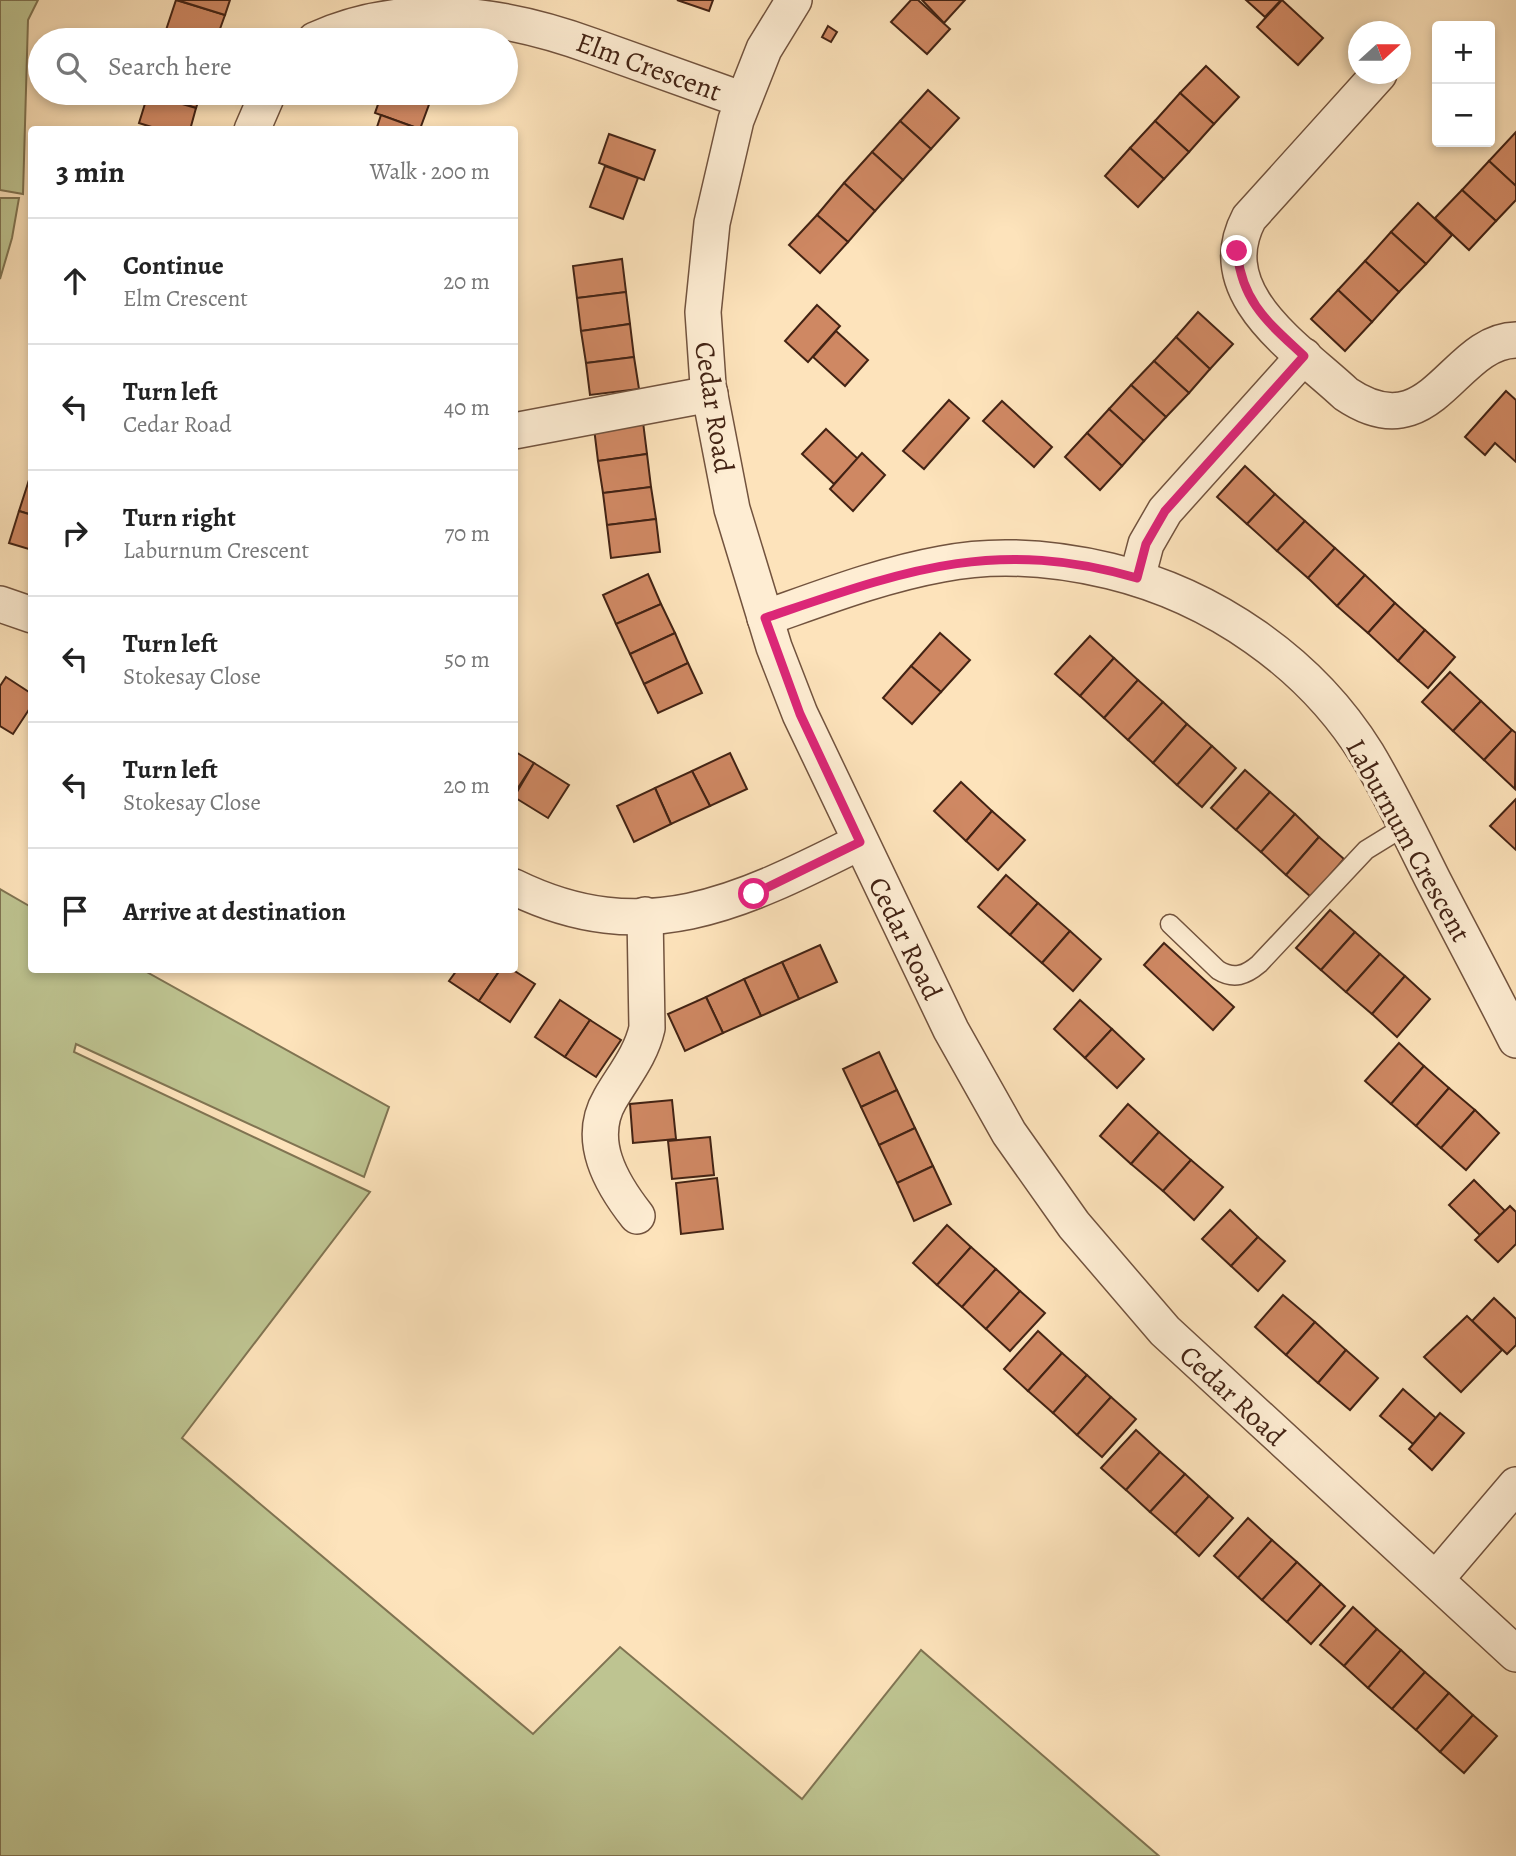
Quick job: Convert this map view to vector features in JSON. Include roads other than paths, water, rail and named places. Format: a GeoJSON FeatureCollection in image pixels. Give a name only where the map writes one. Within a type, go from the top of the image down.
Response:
{"type":"FeatureCollection","features":[{"type":"Feature","properties":{"kind":"street","name":"Cedar Road"},"geometry":{"type":"LineString","coordinates":[[794,0],[764,49],[743,100],[721,174],[705,275],[704,349],[732,509],[765,618],[800,714],[929,987],[977,1078],[1034,1171],[1082,1235],[1165,1331],[1516,1654]]}},
{"type":"Feature","properties":{"kind":"street","name":"Elm Crescent"},"geometry":{"type":"LineString","coordinates":[[327,28],[349,8],[401,3],[480,7],[743,100]]}},
{"type":"Feature","properties":{"kind":"street"},"geometry":{"type":"LineString","coordinates":[[1370,84],[1261,201],[1240,235],[1237,251],[1239,272],[1248,294],[1259,313],[1304,356],[1361,404],[1378,410],[1395,410],[1434,395],[1469,361],[1493,344],[1516,340]]}},
{"type":"Feature","properties":{"kind":"street"},"geometry":{"type":"LineString","coordinates":[[254,126],[263,105]]}},
{"type":"Feature","properties":{"kind":"street"},"geometry":{"type":"LineString","coordinates":[[1137,578],[1146,544],[1165,511],[1304,356]]}},
{"type":"Feature","properties":{"kind":"street"},"geometry":{"type":"LineString","coordinates":[[518,430],[710,394]]}},
{"type":"Feature","properties":{"kind":"street","name":"Laburnum Crescent"},"geometry":{"type":"LineString","coordinates":[[765,618],[895,575],[943,563],[982,559],[1060,562],[1137,578],[1202,604],[1235,623],[1294,670],[1324,699],[1366,753],[1516,1040]]}},
{"type":"Feature","properties":{"kind":"street"},"geometry":{"type":"LineString","coordinates":[[0,604],[28,614]]}},
{"type":"Feature","properties":{"kind":"street"},"geometry":{"type":"LineString","coordinates":[[518,888],[574,909],[603,914],[645,915],[727,903],[786,879],[860,842]]}},
{"type":"Feature","properties":{"kind":"street"},"geometry":{"type":"LineString","coordinates":[[637,1216],[612,1178],[600,1143],[599,1127],[610,1099],[643,1045],[647,1028],[645,915]]}},
{"type":"Feature","properties":{"kind":"street"},"geometry":{"type":"LineString","coordinates":[[1436,1578],[1516,1485]]}},
{"type":"Feature","properties":{"kind":"lane"},"geometry":{"type":"LineString","coordinates":[[1170,924],[1218,970],[1226,974],[1242,975],[1259,964],[1366,850],[1405,826]]}}]}
